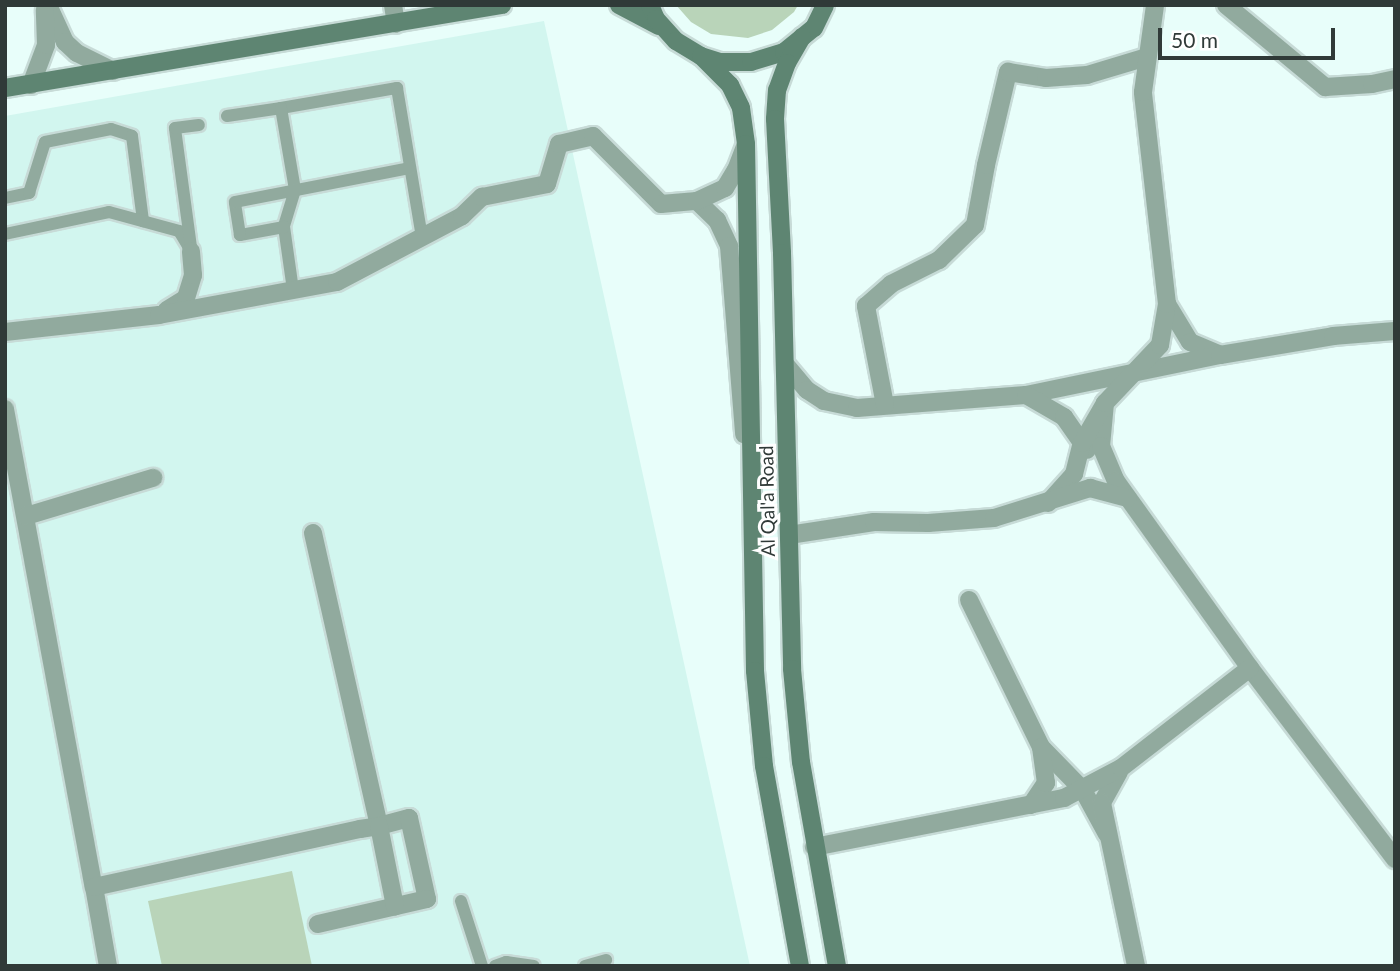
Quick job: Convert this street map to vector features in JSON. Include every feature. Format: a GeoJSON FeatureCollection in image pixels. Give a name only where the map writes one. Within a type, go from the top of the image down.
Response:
{"type":"FeatureCollection","features":[{"type":"Feature","properties":{"kind":"main road"},"geometry":{"type":"LineString","coordinates":[[5,89],[502,5]]}},
{"type":"Feature","properties":{"kind":"main road"},"geometry":{"type":"LineString","coordinates":[[619,5],[630,8],[664,29],[676,41],[701,56],[720,62],[751,62],[784,52],[814,28],[825,5]]}},
{"type":"Feature","properties":{"kind":"main road"},"geometry":{"type":"LineString","coordinates":[[650,5],[664,29]]}},
{"type":"Feature","properties":{"kind":"main road","name":"Al Qal'a Road"},"geometry":{"type":"LineString","coordinates":[[802,37],[787,63],[777,90],[775,119],[785,364],[792,669],[801,762],[837,966]]}},
{"type":"Feature","properties":{"kind":"main road","name":"Al Qal'a Road"},"geometry":{"type":"LineString","coordinates":[[701,56],[730,85],[741,108],[746,144],[755,671],[764,766],[800,966]]}},
{"type":"Feature","properties":{"kind":"street"},"geometry":{"type":"LineString","coordinates":[[46,5],[65,42],[77,53],[113,71]]}},
{"type":"Feature","properties":{"kind":"street"},"geometry":{"type":"LineString","coordinates":[[31,85],[46,45],[46,5]]}},
{"type":"Feature","properties":{"kind":"street"},"geometry":{"type":"LineString","coordinates":[[393,5],[396,23]]}},
{"type":"Feature","properties":{"kind":"street"},"geometry":{"type":"LineString","coordinates":[[1048,503],[1074,474],[1082,443],[1105,403],[1160,345],[1167,304],[1143,92],[1156,5]]}},
{"type":"Feature","properties":{"kind":"street"},"geometry":{"type":"LineString","coordinates":[[1226,5],[1325,87],[1372,84],[1395,79]]}},
{"type":"Feature","properties":{"kind":"street"},"geometry":{"type":"LineString","coordinates":[[885,405],[866,306],[891,284],[939,260],[975,225],[1008,72],[1046,78],[1087,75],[1147,57]]}},
{"type":"Feature","properties":{"kind":"street"},"geometry":{"type":"LineString","coordinates":[[5,332],[159,315],[337,282],[462,216],[482,197],[547,184],[559,145],[593,136],[661,204],[697,201],[724,188],[736,170],[746,144]]}},
{"type":"Feature","properties":{"kind":"street"},"geometry":{"type":"LineString","coordinates":[[697,201],[717,220],[729,246],[753,552]]}},
{"type":"Feature","properties":{"kind":"street"},"geometry":{"type":"LineString","coordinates":[[159,315],[186,298],[192,275],[191,251]]}},
{"type":"Feature","properties":{"kind":"street"},"geometry":{"type":"LineString","coordinates":[[1167,304],[1190,342],[1220,355]]}},
{"type":"Feature","properties":{"kind":"street"},"geometry":{"type":"LineString","coordinates":[[785,364],[807,390],[824,401],[857,408],[1026,395],[1220,355],[1333,337],[1395,331]]}},
{"type":"Feature","properties":{"kind":"street"},"geometry":{"type":"LineString","coordinates":[[1026,395],[1064,417],[1082,443],[1116,481],[1250,668],[1395,859]]}},
{"type":"Feature","properties":{"kind":"street"},"geometry":{"type":"LineString","coordinates":[[1105,403],[1101,446],[1116,481]]}},
{"type":"Feature","properties":{"kind":"street"},"geometry":{"type":"LineString","coordinates":[[5,408],[108,966]]}},
{"type":"Feature","properties":{"kind":"street"},"geometry":{"type":"LineString","coordinates":[[26,516],[153,478]]}},
{"type":"Feature","properties":{"kind":"street"},"geometry":{"type":"LineString","coordinates":[[789,535],[874,522],[928,523],[994,518],[1090,488],[1128,498]]}},
{"type":"Feature","properties":{"kind":"street"},"geometry":{"type":"LineString","coordinates":[[313,533],[396,906]]}},
{"type":"Feature","properties":{"kind":"street"},"geometry":{"type":"LineString","coordinates":[[969,600],[1041,747],[1046,783],[1031,805]]}},
{"type":"Feature","properties":{"kind":"street"},"geometry":{"type":"LineString","coordinates":[[814,847],[1064,798],[1121,768],[1250,668]]}},
{"type":"Feature","properties":{"kind":"street"},"geometry":{"type":"LineString","coordinates":[[1041,747],[1083,790],[1107,834]]}},
{"type":"Feature","properties":{"kind":"street"},"geometry":{"type":"LineString","coordinates":[[1121,768],[1102,803],[1136,966]]}},
{"type":"Feature","properties":{"kind":"street"},"geometry":{"type":"LineString","coordinates":[[94,887],[409,818],[427,899],[317,924]]}},
{"type":"Feature","properties":{"kind":"lane"},"geometry":{"type":"LineString","coordinates":[[226,116],[397,88],[422,237]]}},
{"type":"Feature","properties":{"kind":"lane"},"geometry":{"type":"LineString","coordinates":[[281,108],[295,190],[284,227],[293,290]]}},
{"type":"Feature","properties":{"kind":"lane"},"geometry":{"type":"LineString","coordinates":[[191,251],[175,128],[199,125]]}},
{"type":"Feature","properties":{"kind":"lane"},"geometry":{"type":"LineString","coordinates":[[5,198],[29,193],[45,142],[111,129],[132,136],[143,221]]}},
{"type":"Feature","properties":{"kind":"lane"},"geometry":{"type":"LineString","coordinates":[[284,227],[240,235],[235,202],[411,168]]}},
{"type":"Feature","properties":{"kind":"lane"},"geometry":{"type":"LineString","coordinates":[[5,234],[109,212],[179,231],[191,251]]}},
{"type":"Feature","properties":{"kind":"lane"},"geometry":{"type":"LineString","coordinates":[[461,901],[482,966]]}},
{"type":"Feature","properties":{"kind":"lane"},"geometry":{"type":"LineString","coordinates":[[585,966],[606,960]]}},
{"type":"Feature","properties":{"kind":"lane"},"geometry":{"type":"LineString","coordinates":[[495,966],[506,962],[534,966]]}},
{"type":"Feature","properties":{"kind":"shaded area"},"geometry":{"type":"Polygon","coordinates":[[[676,5],[798,5],[794,12],[772,30],[748,38],[711,34],[691,22],[676,5]]]}},
{"type":"Feature","properties":{"kind":"shaded area"},"geometry":{"type":"Polygon","coordinates":[[[544,21],[750,966],[5,966],[5,116],[544,21]]]}},
{"type":"Feature","properties":{"kind":"shaded area"},"geometry":{"type":"Polygon","coordinates":[[[292,871],[312,966],[162,966],[148,901],[292,871]]]}}]}
